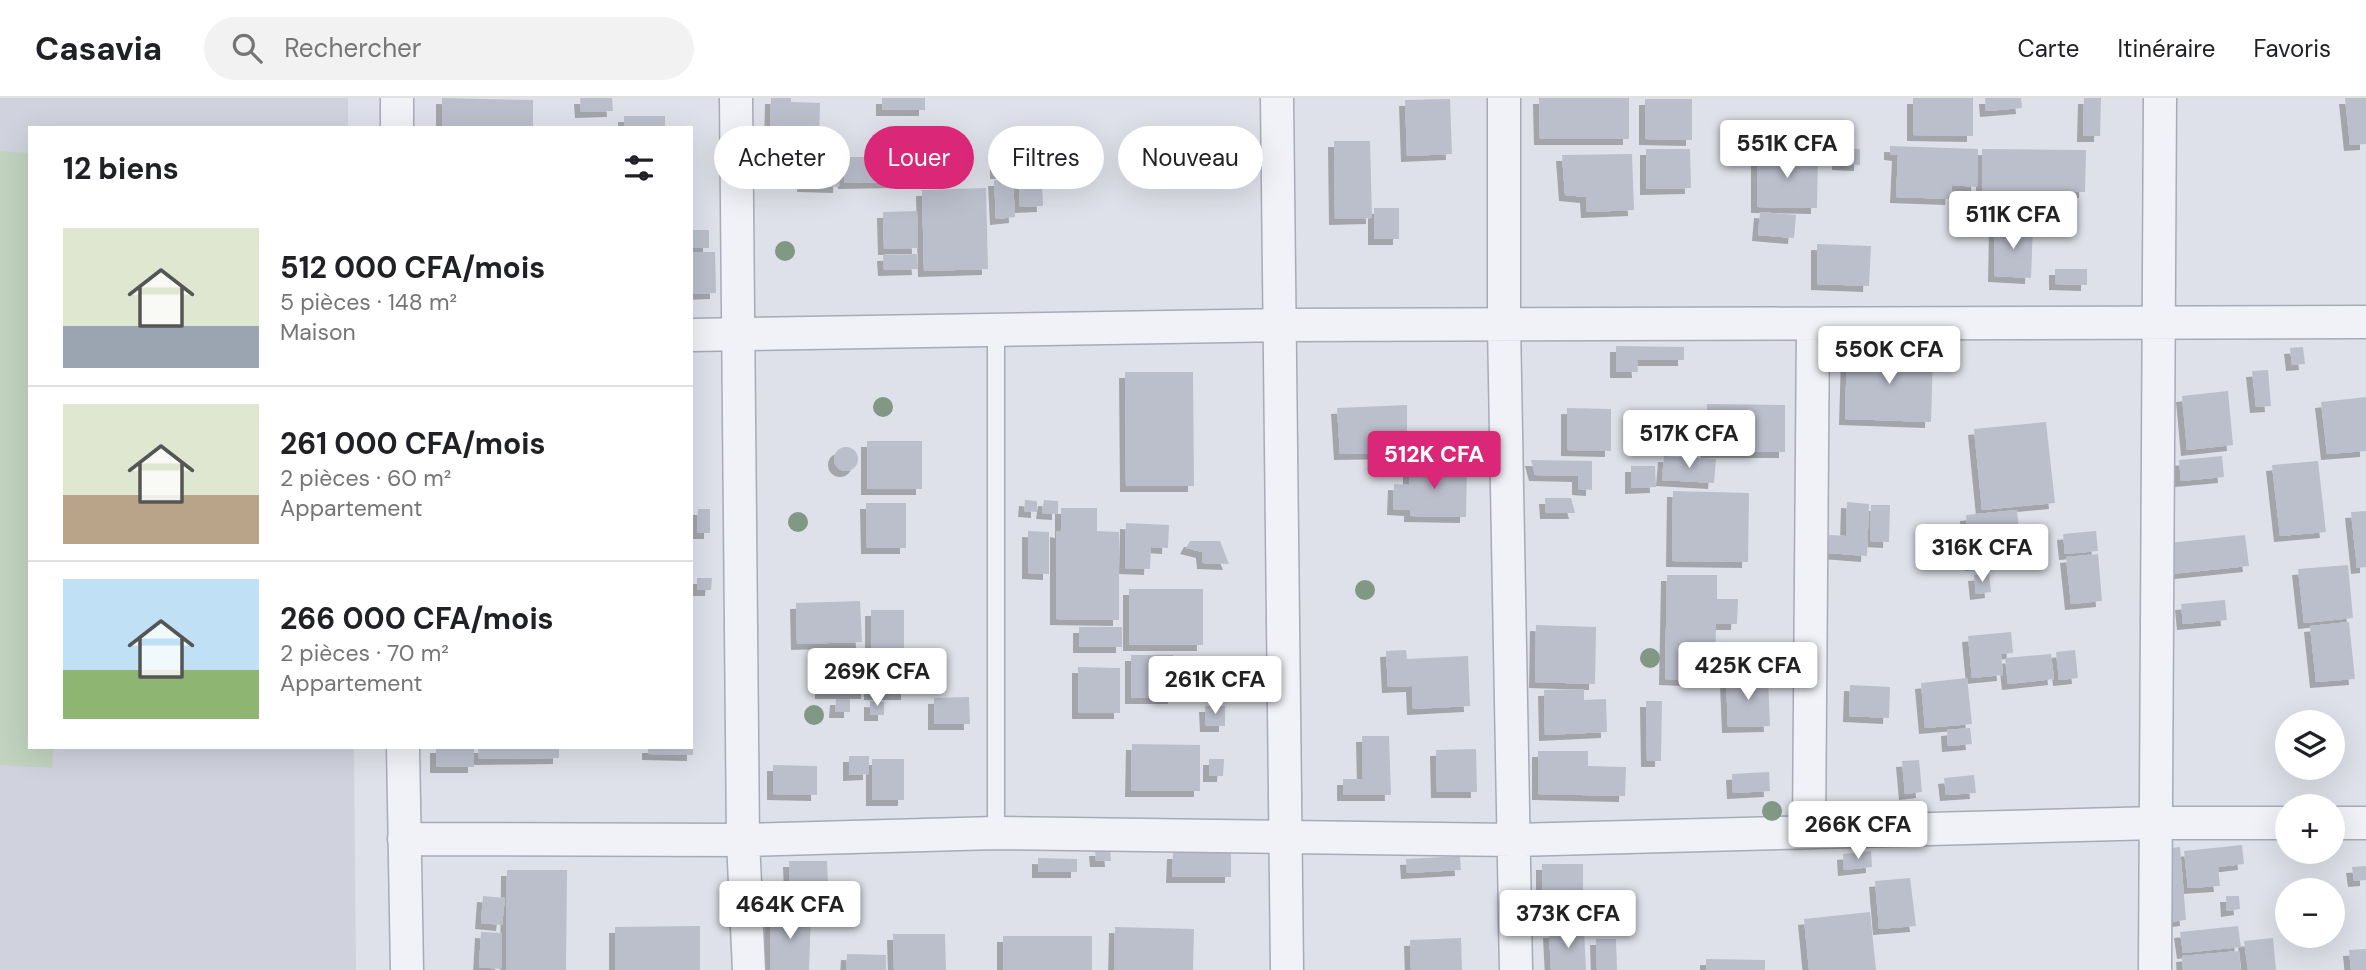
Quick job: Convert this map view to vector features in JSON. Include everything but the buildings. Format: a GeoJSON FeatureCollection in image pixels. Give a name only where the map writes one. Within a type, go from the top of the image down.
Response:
{"type":"FeatureCollection","features":[{"type":"Feature","properties":{"kind":"street"},"geometry":{"type":"LineString","coordinates":[[397,98],[397,126]]}},
{"type":"Feature","properties":{"kind":"street"},"geometry":{"type":"LineString","coordinates":[[736,98],[743,840],[749,970]]}},
{"type":"Feature","properties":{"kind":"street"},"geometry":{"type":"LineString","coordinates":[[1277,98],[1287,970]]}},
{"type":"Feature","properties":{"kind":"street"},"geometry":{"type":"LineString","coordinates":[[1504,98],[1504,326],[1516,970]]}},
{"type":"Feature","properties":{"kind":"street"},"geometry":{"type":"LineString","coordinates":[[2155,970],[2161,98]]}},
{"type":"Feature","properties":{"kind":"street"},"geometry":{"type":"LineString","coordinates":[[693,335],[1280,325],[2366,322]]}},
{"type":"Feature","properties":{"kind":"street"},"geometry":{"type":"LineString","coordinates":[[1809,831],[1813,324]]}},
{"type":"Feature","properties":{"kind":"street"},"geometry":{"type":"LineString","coordinates":[[403,749],[407,970]]}},
{"type":"Feature","properties":{"kind":"street"},"geometry":{"type":"LineString","coordinates":[[404,839],[743,840],[996,833],[1512,840],[2156,822],[2275,823]]}},
{"type":"Feature","properties":{"kind":"street"},"geometry":{"type":"LineString","coordinates":[[2345,823],[2366,823]]}},
{"type":"Feature","properties":{"kind":"lane"},"geometry":{"type":"LineString","coordinates":[[996,330],[996,833]]}},
{"type":"Feature","properties":{"kind":"shaded area"},"geometry":{"type":"Polygon","coordinates":[[[0,98],[348,98],[348,126],[28,126],[28,749],[354,749],[356,970],[0,970],[0,98]]]}},
{"type":"Feature","properties":{"kind":"green space"},"geometry":{"type":"Polygon","coordinates":[[[0,151],[28,153],[28,749],[53,749],[52,768],[0,765],[0,151]]]}}]}
